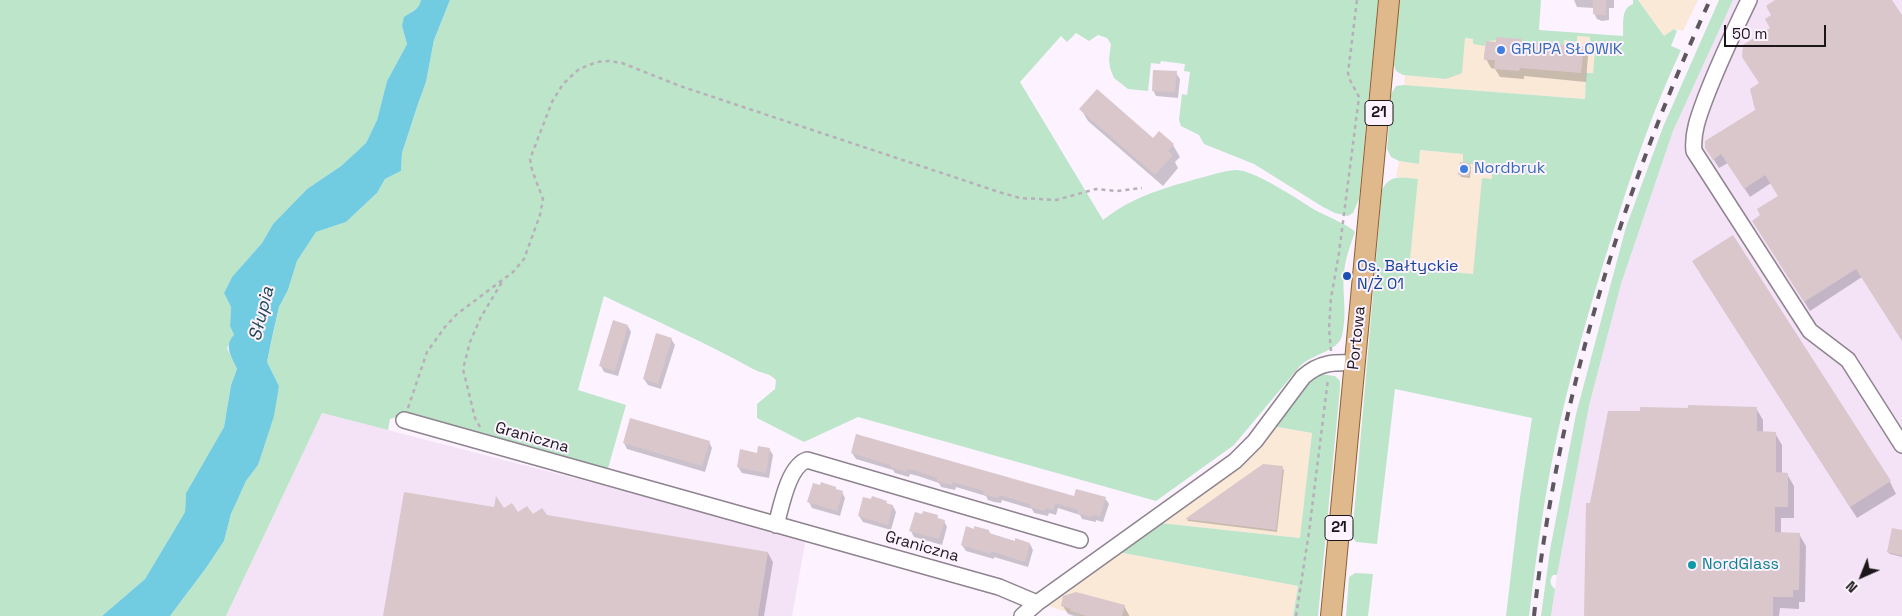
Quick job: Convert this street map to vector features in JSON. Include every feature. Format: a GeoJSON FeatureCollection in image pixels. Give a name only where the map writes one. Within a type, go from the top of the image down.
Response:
{"type":"FeatureCollection","features":[{"type":"Feature","properties":{"kind":"main road","name":"Portowa"},"geometry":{"type":"LineString","coordinates":[[1331,616],[1389,0]]}},
{"type":"Feature","properties":{"kind":"street"},"geometry":{"type":"LineString","coordinates":[[1749,0],[1720,58],[1700,112],[1693,142],[1694,151],[1810,331],[1848,360],[1902,445]]}},
{"type":"Feature","properties":{"kind":"street"},"geometry":{"type":"LineString","coordinates":[[1022,616],[1037,603],[1235,461],[1255,441],[1303,377],[1311,370],[1329,363],[1355,363]]}},
{"type":"Feature","properties":{"kind":"street","name":"Graniczna"},"geometry":{"type":"LineString","coordinates":[[404,420],[999,587],[1037,603]]}},
{"type":"Feature","properties":{"kind":"street"},"geometry":{"type":"LineString","coordinates":[[776,525],[792,474],[799,465],[807,460],[1080,540]]}},
{"type":"Feature","properties":{"kind":"path"},"geometry":{"type":"LineString","coordinates":[[1296,616],[1309,532],[1329,363],[1331,298],[1339,252],[1359,97],[1348,74],[1357,0]]}},
{"type":"Feature","properties":{"kind":"path"},"geometry":{"type":"LineString","coordinates":[[404,420],[427,352],[440,333],[457,314],[503,281],[524,259],[540,215],[542,200],[530,159],[552,102],[572,74],[597,62],[622,63],[680,86],[1020,198],[1056,200],[1096,189],[1117,191],[1142,188]]}},
{"type":"Feature","properties":{"kind":"path"},"geometry":{"type":"LineString","coordinates":[[491,445],[474,418],[463,369],[470,342],[481,317],[503,281]]}},
{"type":"Feature","properties":{"kind":"shaded area"},"geometry":{"type":"Polygon","coordinates":[[[1638,0],[1698,0],[1683,31],[1674,29],[1664,36],[1638,0]]]}},
{"type":"Feature","properties":{"kind":"shaded area"},"geometry":{"type":"Polygon","coordinates":[[[1733,0],[1902,0],[1902,616],[1551,616],[1560,554],[1589,406],[1621,284],[1673,131],[1733,0]]]}},
{"type":"Feature","properties":{"kind":"shaded area"},"geometry":{"type":"Polygon","coordinates":[[[1577,36],[1590,37],[1595,48],[1593,73],[1586,74],[1585,99],[1404,85],[1405,75],[1446,79],[1465,38],[1486,41],[1496,37],[1564,44],[1564,40],[1577,36]]]}},
{"type":"Feature","properties":{"kind":"shaded area","name":"Nordbruk"},"geometry":{"type":"Polygon","coordinates":[[[1420,150],[1501,157],[1489,284],[1408,276],[1418,179],[1396,177],[1399,161],[1419,164],[1420,150]]]}},
{"type":"Feature","properties":{"kind":"shaded area"},"geometry":{"type":"Polygon","coordinates":[[[322,413],[806,538],[792,616],[226,616],[322,413]]]}},
{"type":"Feature","properties":{"kind":"shaded area"},"geometry":{"type":"Polygon","coordinates":[[[1272,426],[1312,433],[1301,538],[1160,523],[1272,426]]]}},
{"type":"Feature","properties":{"kind":"shaded area"},"geometry":{"type":"Polygon","coordinates":[[[1118,552],[1298,586],[1293,616],[1082,616],[1044,605],[1118,552]]]}},
{"type":"Feature","properties":{"kind":"green space"},"geometry":{"type":"Polygon","coordinates":[[[0,0],[421,0],[421,5],[410,13],[402,26],[407,44],[387,81],[377,120],[366,143],[341,166],[307,189],[273,224],[262,243],[232,277],[224,293],[231,307],[230,326],[234,335],[227,348],[237,369],[231,385],[224,427],[186,493],[185,512],[145,579],[102,616],[0,616],[0,0]]]}},
{"type":"Feature","properties":{"kind":"green space"},"geometry":{"type":"Polygon","coordinates":[[[450,0],[1378,0],[1359,199],[1353,213],[1348,216],[1335,213],[1323,207],[1254,164],[1204,144],[1199,135],[1181,126],[1179,120],[1182,94],[1187,95],[1190,72],[1184,71],[1185,64],[1161,61],[1160,64],[1151,63],[1148,91],[1128,89],[1114,78],[1109,59],[1111,44],[1107,38],[1098,35],[1089,41],[1076,33],[1067,42],[1061,36],[1020,82],[1103,220],[1138,198],[1151,193],[1216,173],[1237,170],[1266,180],[1315,210],[1353,230],[1355,232],[1344,272],[1344,316],[1341,338],[1331,349],[1309,359],[1300,366],[1234,445],[1156,501],[858,417],[804,442],[757,418],[757,404],[775,389],[776,380],[773,377],[756,371],[698,340],[604,296],[578,390],[626,405],[607,472],[403,415],[390,419],[388,430],[322,413],[226,616],[170,616],[224,541],[231,514],[246,481],[258,465],[279,386],[267,362],[279,307],[288,290],[297,261],[316,232],[346,222],[377,193],[385,179],[401,171],[402,153],[426,82],[434,40],[450,0]]]}},
{"type":"Feature","properties":{"kind":"green space"},"geometry":{"type":"Polygon","coordinates":[[[1399,0],[1541,0],[1539,30],[1623,36],[1624,13],[1633,4],[1633,0],[1638,0],[1664,36],[1674,29],[1677,31],[1671,46],[1681,50],[1651,121],[1625,193],[1590,307],[1566,396],[1546,492],[1529,616],[1506,616],[1520,497],[1532,418],[1395,389],[1377,544],[1356,542],[1352,537],[1382,190],[1388,181],[1392,179],[1401,177],[1418,179],[1409,270],[1422,271],[1422,269],[1473,274],[1482,178],[1492,179],[1492,167],[1463,163],[1463,154],[1420,150],[1419,164],[1399,161],[1391,157],[1387,149],[1391,94],[1396,86],[1404,85],[1585,99],[1586,73],[1593,73],[1595,49],[1589,48],[1590,37],[1577,36],[1577,42],[1564,40],[1564,45],[1521,42],[1522,39],[1486,41],[1485,46],[1473,44],[1473,39],[1465,38],[1462,73],[1446,79],[1403,75],[1396,71],[1394,65],[1399,0]]]}},
{"type":"Feature","properties":{"kind":"green space"},"geometry":{"type":"Polygon","coordinates":[[[1719,0],[1733,0],[1673,131],[1621,284],[1589,406],[1557,575],[1553,575],[1551,579],[1551,584],[1555,589],[1551,616],[1541,616],[1550,550],[1576,414],[1626,227],[1663,127],[1719,0]]]}},
{"type":"Feature","properties":{"kind":"green space"},"geometry":{"type":"Polygon","coordinates":[[[1320,374],[1335,376],[1340,381],[1340,388],[1318,616],[1293,616],[1298,586],[1118,552],[1160,523],[1300,538],[1312,433],[1272,426],[1307,381],[1320,374]]]}},
{"type":"Feature","properties":{"kind":"green space"},"geometry":{"type":"Polygon","coordinates":[[[1355,573],[1373,574],[1368,616],[1346,616],[1349,577],[1355,573]]]}},
{"type":"Feature","properties":{"kind":"water","name":"Słupia"},"geometry":{"type":"Polygon","coordinates":[[[421,0],[450,0],[434,40],[426,82],[402,153],[401,171],[385,179],[377,193],[346,222],[316,232],[297,261],[288,290],[279,307],[267,362],[279,386],[274,416],[258,465],[246,481],[231,514],[224,541],[170,616],[102,616],[145,579],[185,512],[186,493],[224,427],[231,385],[237,369],[229,347],[229,343],[234,335],[230,326],[231,307],[224,293],[232,277],[262,243],[273,224],[307,189],[341,166],[366,143],[377,120],[387,81],[407,44],[402,26],[404,17],[417,8],[421,0]]]}},
{"type":"Feature","properties":{"kind":"building"},"geometry":{"type":"Polygon","coordinates":[[[1593,0],[1606,0],[1606,15],[1593,14],[1593,0]]]}},
{"type":"Feature","properties":{"kind":"building"},"geometry":{"type":"Polygon","coordinates":[[[1775,0],[1892,0],[1902,15],[1902,341],[1856,269],[1804,302],[1752,221],[1760,215],[1757,209],[1778,196],[1765,175],[1744,189],[1721,154],[1713,160],[1705,148],[1705,141],[1755,110],[1750,89],[1759,83],[1742,57],[1743,45],[1770,28],[1765,19],[1771,15],[1766,6],[1775,0]]]}},
{"type":"Feature","properties":{"kind":"building"},"geometry":{"type":"Polygon","coordinates":[[[1496,37],[1522,39],[1521,42],[1584,46],[1581,73],[1520,68],[1519,71],[1494,69],[1495,60],[1484,60],[1484,55],[1486,41],[1496,42],[1496,37]]]}},
{"type":"Feature","properties":{"kind":"building"},"geometry":{"type":"Polygon","coordinates":[[[1153,70],[1177,71],[1175,92],[1152,91],[1153,70]]]}},
{"type":"Feature","properties":{"kind":"building"},"geometry":{"type":"Polygon","coordinates":[[[1097,89],[1153,138],[1159,131],[1174,144],[1168,151],[1173,155],[1155,175],[1079,109],[1097,89]]]}},
{"type":"Feature","properties":{"kind":"building","name":"Nordbruk"},"geometry":{"type":"Polygon","coordinates":[[[1460,162],[1470,163],[1469,176],[1458,175],[1460,162]]]}},
{"type":"Feature","properties":{"kind":"building"},"geometry":{"type":"Polygon","coordinates":[[[1733,235],[1891,481],[1850,507],[1692,261],[1733,235]]]}},
{"type":"Feature","properties":{"kind":"building"},"geometry":{"type":"Polygon","coordinates":[[[613,320],[628,325],[615,371],[599,366],[613,320]]]}},
{"type":"Feature","properties":{"kind":"building"},"geometry":{"type":"Polygon","coordinates":[[[656,333],[672,338],[658,384],[643,379],[656,333]]]}},
{"type":"Feature","properties":{"kind":"building"},"geometry":{"type":"Polygon","coordinates":[[[1688,405],[1757,407],[1757,431],[1776,432],[1776,472],[1788,473],[1788,507],[1775,507],[1775,532],[1800,533],[1799,590],[1793,590],[1793,597],[1773,597],[1773,616],[1584,616],[1586,503],[1590,503],[1608,411],[1640,411],[1640,407],[1688,408],[1688,405]]]}},
{"type":"Feature","properties":{"kind":"building"},"geometry":{"type":"Polygon","coordinates":[[[630,418],[710,441],[702,466],[623,443],[630,418]]]}},
{"type":"Feature","properties":{"kind":"building"},"geometry":{"type":"Polygon","coordinates":[[[856,434],[1074,496],[1076,489],[1106,497],[1100,517],[1093,514],[1092,517],[1077,513],[1078,510],[1055,503],[1053,510],[1046,508],[1045,511],[1029,507],[1030,504],[999,495],[998,498],[983,494],[984,491],[953,482],[952,485],[937,481],[937,478],[914,470],[907,469],[906,472],[890,467],[891,465],[851,453],[856,434]]]}},
{"type":"Feature","properties":{"kind":"building"},"geometry":{"type":"Polygon","coordinates":[[[758,446],[770,448],[766,473],[737,467],[740,449],[757,453],[758,446]]]}},
{"type":"Feature","properties":{"kind":"building"},"geometry":{"type":"Polygon","coordinates":[[[1263,464],[1283,466],[1276,530],[1185,519],[1263,464]]]}},
{"type":"Feature","properties":{"kind":"building"},"geometry":{"type":"Polygon","coordinates":[[[821,482],[843,491],[837,511],[807,502],[813,483],[820,485],[821,482]]]}},
{"type":"Feature","properties":{"kind":"building"},"geometry":{"type":"Polygon","coordinates":[[[404,492],[494,507],[496,496],[504,508],[512,503],[518,512],[527,506],[533,514],[542,508],[547,515],[768,552],[758,616],[383,616],[404,492]]]}},
{"type":"Feature","properties":{"kind":"building"},"geometry":{"type":"Polygon","coordinates":[[[872,496],[893,505],[888,525],[858,516],[863,497],[871,499],[872,496]]]}},
{"type":"Feature","properties":{"kind":"building"},"geometry":{"type":"Polygon","coordinates":[[[923,511],[938,515],[937,518],[945,520],[939,539],[909,531],[915,512],[922,514],[923,511]]]}},
{"type":"Feature","properties":{"kind":"building"},"geometry":{"type":"Polygon","coordinates":[[[966,526],[974,529],[974,526],[1015,541],[1015,538],[1030,543],[1025,562],[991,551],[991,554],[961,545],[966,526]]]}},
{"type":"Feature","properties":{"kind":"building"},"geometry":{"type":"Polygon","coordinates":[[[1892,528],[1902,530],[1902,556],[1887,552],[1892,528]]]}},
{"type":"Feature","properties":{"kind":"building"},"geometry":{"type":"Polygon","coordinates":[[[1076,592],[1125,605],[1122,616],[1086,616],[1061,606],[1063,596],[1076,592]]]}},
{"type":"Feature","properties":{"kind":"railway"},"geometry":{"type":"LineString","coordinates":[[1534,616],[1545,536],[1559,457],[1576,379],[1597,301],[1621,224],[1648,148],[1710,0]]}},
{"type":"Feature","properties":{"kind":"place","name":"GRUPA SŁOWIK"},"geometry":{"type":"Point","coordinates":[1501,50]}},
{"type":"Feature","properties":{"kind":"place","name":"Nordbruk"},"geometry":{"type":"Point","coordinates":[1464,169]}},
{"type":"Feature","properties":{"kind":"place","name":"Os. Bałtyckie N/Ż 01"},"geometry":{"type":"Point","coordinates":[1347,276]}},
{"type":"Feature","properties":{"kind":"place","name":"NordGlass"},"geometry":{"type":"Point","coordinates":[1692,565]}}]}
